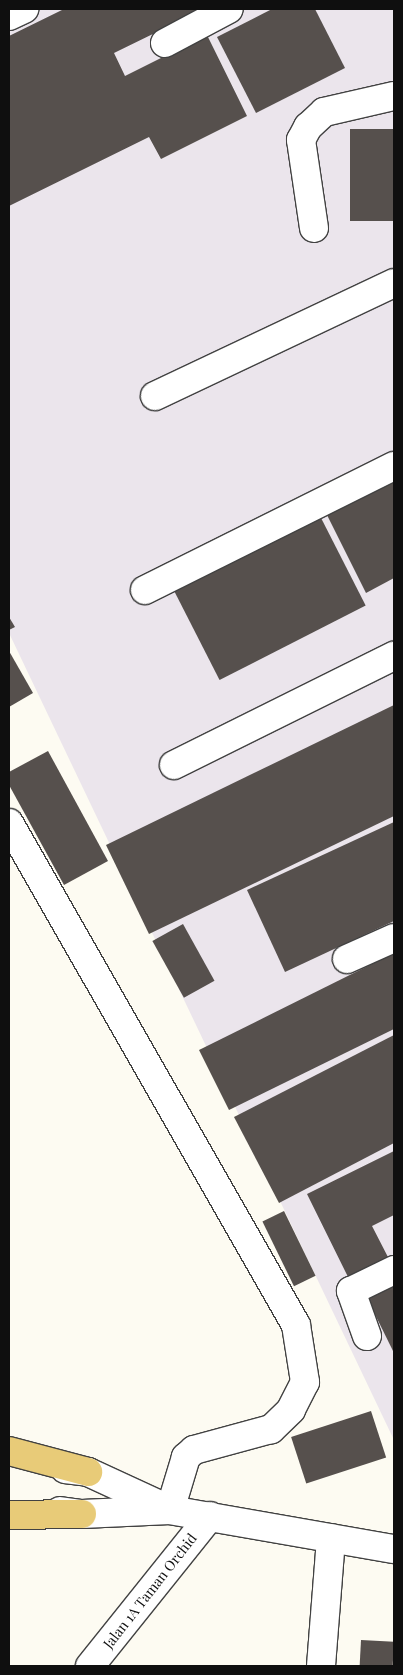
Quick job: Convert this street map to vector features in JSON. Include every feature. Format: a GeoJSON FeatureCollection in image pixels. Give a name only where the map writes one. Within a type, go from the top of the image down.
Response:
{"type":"FeatureCollection","features":[{"type":"Feature","properties":{"kind":"main road"},"geometry":{"type":"LineString","coordinates":[[9,1451],[88,1472]]}},
{"type":"Feature","properties":{"kind":"main road"},"geometry":{"type":"LineString","coordinates":[[9,1515],[82,1514]]}},
{"type":"Feature","properties":{"kind":"street"},"geometry":{"type":"LineString","coordinates":[[9,16],[24,9]]}},
{"type":"Feature","properties":{"kind":"street"},"geometry":{"type":"LineString","coordinates":[[165,43],[229,9]]}},
{"type":"Feature","properties":{"kind":"street"},"geometry":{"type":"LineString","coordinates":[[314,228],[302,140],[308,127],[324,112],[394,96]]}},
{"type":"Feature","properties":{"kind":"street"},"geometry":{"type":"LineString","coordinates":[[155,396],[394,282]]}},
{"type":"Feature","properties":{"kind":"street"},"geometry":{"type":"LineString","coordinates":[[145,590],[394,466]]}},
{"type":"Feature","properties":{"kind":"street"},"geometry":{"type":"LineString","coordinates":[[174,765],[394,656]]}},
{"type":"Feature","properties":{"kind":"street"},"geometry":{"type":"LineString","coordinates":[[9,823],[296,1325],[305,1382],[291,1410],[271,1429],[194,1450],[186,1457],[170,1510]]}},
{"type":"Feature","properties":{"kind":"street"},"geometry":{"type":"LineString","coordinates":[[347,960],[394,938]]}},
{"type":"Feature","properties":{"kind":"street"},"geometry":{"type":"LineString","coordinates":[[367,1336],[351,1291],[394,1270]]}},
{"type":"Feature","properties":{"kind":"street"},"geometry":{"type":"LineString","coordinates":[[9,1461],[88,1472],[170,1510]]}},
{"type":"Feature","properties":{"kind":"street"},"geometry":{"type":"LineString","coordinates":[[9,1502],[82,1514],[170,1510],[394,1549]]}},
{"type":"Feature","properties":{"kind":"street","name":"Jalan 1A Taman Orchid"},"geometry":{"type":"LineString","coordinates":[[90,1666],[210,1516]]}},
{"type":"Feature","properties":{"kind":"street"},"geometry":{"type":"LineString","coordinates":[[321,1666],[331,1538]]}},
{"type":"Feature","properties":{"kind":"shaded area"},"geometry":{"type":"Polygon","coordinates":[[[9,9],[394,9],[394,1440],[9,633],[9,9]]]}},
{"type":"Feature","properties":{"kind":"building"},"geometry":{"type":"Polygon","coordinates":[[[64,9],[204,9],[114,53],[125,76],[207,35],[247,116],[161,159],[149,137],[9,206],[9,36],[64,9]]]}},
{"type":"Feature","properties":{"kind":"building"},"geometry":{"type":"Polygon","coordinates":[[[272,9],[315,9],[345,68],[256,113],[217,37],[272,9]]]}},
{"type":"Feature","properties":{"kind":"building"},"geometry":{"type":"Polygon","coordinates":[[[350,129],[394,129],[394,221],[350,221],[350,129]]]}},
{"type":"Feature","properties":{"kind":"building"},"geometry":{"type":"Polygon","coordinates":[[[394,481],[394,578],[366,593],[327,515],[394,481]]]}},
{"type":"Feature","properties":{"kind":"building"},"geometry":{"type":"Polygon","coordinates":[[[318,512],[366,606],[220,680],[172,586],[318,512]]]}},
{"type":"Feature","properties":{"kind":"building"},"geometry":{"type":"Polygon","coordinates":[[[9,617],[15,627],[9,630],[9,617]]]}},
{"type":"Feature","properties":{"kind":"building"},"geometry":{"type":"Polygon","coordinates":[[[9,651],[33,693],[9,707],[9,651]]]}},
{"type":"Feature","properties":{"kind":"building"},"geometry":{"type":"Polygon","coordinates":[[[394,705],[394,816],[149,934],[106,845],[394,705]]]}},
{"type":"Feature","properties":{"kind":"building"},"geometry":{"type":"Polygon","coordinates":[[[48,751],[108,861],[64,885],[9,785],[9,772],[48,751]]]}},
{"type":"Feature","properties":{"kind":"building"},"geometry":{"type":"Polygon","coordinates":[[[394,822],[394,921],[285,972],[247,890],[394,822]]]}},
{"type":"Feature","properties":{"kind":"building"},"geometry":{"type":"Polygon","coordinates":[[[183,924],[215,981],[184,998],[152,941],[183,924]]]}},
{"type":"Feature","properties":{"kind":"building"},"geometry":{"type":"Polygon","coordinates":[[[394,953],[394,1029],[229,1110],[199,1050],[394,953]]]}},
{"type":"Feature","properties":{"kind":"building"},"geometry":{"type":"Polygon","coordinates":[[[394,1035],[394,1143],[279,1203],[234,1117],[394,1035]]]}},
{"type":"Feature","properties":{"kind":"building"},"geometry":{"type":"Polygon","coordinates":[[[394,1151],[394,1215],[372,1226],[390,1261],[350,1281],[307,1194],[394,1151]]]}},
{"type":"Feature","properties":{"kind":"building"},"geometry":{"type":"Polygon","coordinates":[[[284,1211],[316,1276],[294,1286],[262,1222],[284,1211]]]}},
{"type":"Feature","properties":{"kind":"building"},"geometry":{"type":"Polygon","coordinates":[[[394,1274],[394,1353],[363,1290],[394,1274]]]}},
{"type":"Feature","properties":{"kind":"building"},"geometry":{"type":"Polygon","coordinates":[[[371,1411],[386,1458],[306,1484],[291,1437],[371,1411]]]}},
{"type":"Feature","properties":{"kind":"building"},"geometry":{"type":"Polygon","coordinates":[[[361,1640],[394,1642],[393,1666],[360,1666],[361,1640]]]}}]}
